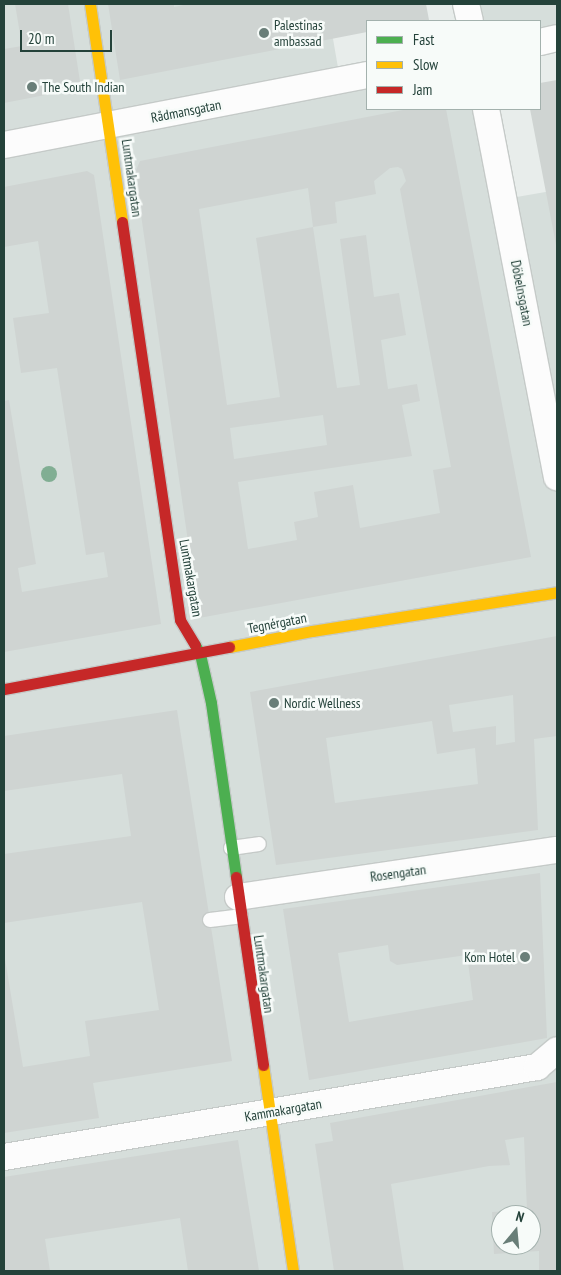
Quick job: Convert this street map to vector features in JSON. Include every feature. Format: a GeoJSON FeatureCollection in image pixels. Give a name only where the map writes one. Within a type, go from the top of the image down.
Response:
{"type":"FeatureCollection","features":[{"type":"Feature","properties":{"kind":"street","name":"Luntmakargatan"},"geometry":{"type":"LineString","coordinates":[[90,4],[180,620],[200,654],[212,708],[293,1271]]}},
{"type":"Feature","properties":{"kind":"street"},"geometry":{"type":"LineString","coordinates":[[466,4],[470,20]]}},
{"type":"Feature","properties":{"kind":"street"},"geometry":{"type":"LineString","coordinates":[[541,42],[557,38]]}},
{"type":"Feature","properties":{"kind":"street","name":"Rådmansgatan"},"geometry":{"type":"LineString","coordinates":[[4,145],[366,75]]}},
{"type":"Feature","properties":{"kind":"street","name":"Döbelnsgatan"},"geometry":{"type":"LineString","coordinates":[[486,110],[557,478]]}},
{"type":"Feature","properties":{"kind":"street","name":"Tegnérgatan"},"geometry":{"type":"LineString","coordinates":[[4,689],[312,632],[557,592]]}},
{"type":"Feature","properties":{"kind":"street","name":"Rosengatan"},"geometry":{"type":"LineString","coordinates":[[239,906],[557,850]]}},
{"type":"Feature","properties":{"kind":"street","name":"Kammakargatan"},"geometry":{"type":"LineString","coordinates":[[4,1157],[537,1067],[557,1050]]}},
{"type":"Feature","properties":{"kind":"lane"},"geometry":{"type":"LineString","coordinates":[[231,848],[259,844]]}},
{"type":"Feature","properties":{"kind":"lane"},"geometry":{"type":"LineString","coordinates":[[210,920],[239,906]]}},
{"type":"Feature","properties":{"kind":"shaded area"},"geometry":{"type":"Polygon","coordinates":[[[4,4],[327,4],[341,85],[366,80],[366,110],[483,110],[499,200],[557,190],[557,1271],[4,1271],[4,4]]]}},
{"type":"Feature","properties":{"kind":"shaded area"},"geometry":{"type":"Polygon","coordinates":[[[464,4],[557,4],[557,42],[541,45],[541,20],[467,20],[464,4]]]}},
{"type":"Feature","properties":{"kind":"building"},"geometry":{"type":"Polygon","coordinates":[[[15,4],[68,4],[81,88],[4,103],[4,49],[22,46],[15,4]]]}},
{"type":"Feature","properties":{"kind":"building"},"geometry":{"type":"Polygon","coordinates":[[[108,4],[174,4],[174,7],[188,4],[426,4],[429,20],[366,20],[366,32],[120,80],[108,4]]]}},
{"type":"Feature","properties":{"kind":"building"},"geometry":{"type":"Polygon","coordinates":[[[557,80],[557,245],[530,110],[541,110],[541,83],[557,80]]]}},
{"type":"Feature","properties":{"kind":"building"},"geometry":{"type":"Polygon","coordinates":[[[403,110],[446,110],[531,557],[199,618],[135,173],[140,161],[403,110]],[[398,167],[390,168],[374,181],[376,194],[335,202],[337,223],[313,227],[337,388],[360,385],[340,239],[366,235],[374,297],[399,293],[406,335],[381,340],[388,389],[417,384],[420,401],[402,405],[412,456],[238,482],[248,549],[297,540],[294,522],[318,517],[314,492],[353,485],[360,528],[440,513],[433,470],[451,467],[400,189],[406,181],[402,169],[398,167]],[[308,188],[199,209],[227,405],[280,397],[256,238],[313,227],[308,188]],[[323,415],[230,428],[234,459],[327,445],[323,415]]]}},
{"type":"Feature","properties":{"kind":"building"},"geometry":{"type":"Polygon","coordinates":[[[87,171],[94,175],[161,624],[4,652],[4,401],[9,400],[36,564],[18,568],[22,592],[108,577],[104,552],[86,555],[57,368],[21,373],[13,318],[49,313],[38,241],[4,247],[4,187],[87,171]]]}},
{"type":"Feature","properties":{"kind":"building"},"geometry":{"type":"Polygon","coordinates":[[[557,636],[557,736],[534,739],[538,830],[276,865],[250,692],[557,636]],[[513,695],[449,705],[453,732],[496,726],[496,745],[515,742],[513,695]],[[432,721],[326,738],[335,803],[478,784],[475,748],[437,754],[432,721]]]}},
{"type":"Feature","properties":{"kind":"building"},"geometry":{"type":"Polygon","coordinates":[[[177,710],[232,1061],[93,1083],[99,1118],[4,1133],[4,953],[23,1067],[90,1056],[85,1021],[159,1010],[142,902],[4,923],[4,854],[131,836],[122,774],[4,791],[4,736],[177,710]]]}},
{"type":"Feature","properties":{"kind":"building"},"geometry":{"type":"Polygon","coordinates":[[[540,873],[547,1038],[309,1080],[283,909],[540,873]],[[388,945],[338,953],[349,1022],[473,1000],[467,955],[397,965],[390,961],[388,945]]]}},
{"type":"Feature","properties":{"kind":"building"},"geometry":{"type":"Polygon","coordinates":[[[557,1082],[557,1271],[539,1271],[539,1255],[541,1255],[541,1205],[527,1205],[524,1137],[505,1140],[510,1165],[489,1166],[391,1184],[404,1271],[334,1271],[315,1144],[333,1141],[330,1123],[557,1082]]]}},
{"type":"Feature","properties":{"kind":"building"},"geometry":{"type":"Polygon","coordinates":[[[238,1140],[259,1271],[188,1271],[180,1218],[45,1239],[50,1271],[4,1271],[4,1177],[238,1140]]]}},
{"type":"Feature","properties":{"kind":"traffic: fast"},"geometry":{"type":"LineString","coordinates":[[195,645],[200,654],[211,703],[236,877]]}},
{"type":"Feature","properties":{"kind":"traffic: slow"},"geometry":{"type":"LineString","coordinates":[[90,4],[122,222]]}},
{"type":"Feature","properties":{"kind":"traffic: slow"},"geometry":{"type":"LineString","coordinates":[[229,647],[312,631],[557,592]]}},
{"type":"Feature","properties":{"kind":"traffic: slow"},"geometry":{"type":"LineString","coordinates":[[263,1065],[293,1271]]}},
{"type":"Feature","properties":{"kind":"traffic: jam"},"geometry":{"type":"LineString","coordinates":[[122,222],[180,620],[195,645]]}},
{"type":"Feature","properties":{"kind":"traffic: jam"},"geometry":{"type":"LineString","coordinates":[[4,689],[229,647]]}},
{"type":"Feature","properties":{"kind":"traffic: jam"},"geometry":{"type":"LineString","coordinates":[[236,877],[263,1065]]}},
{"type":"Feature","properties":{"kind":"place","name":"Palestinas ambassad"},"geometry":{"type":"Point","coordinates":[264,33]}},
{"type":"Feature","properties":{"kind":"place","name":"The South Indian"},"geometry":{"type":"Point","coordinates":[32,87]}},
{"type":"Feature","properties":{"kind":"place","name":"Nordic Wellness"},"geometry":{"type":"Point","coordinates":[274,703]}},
{"type":"Feature","properties":{"kind":"place","name":"Kom Hotel"},"geometry":{"type":"Point","coordinates":[525,957]}}]}
